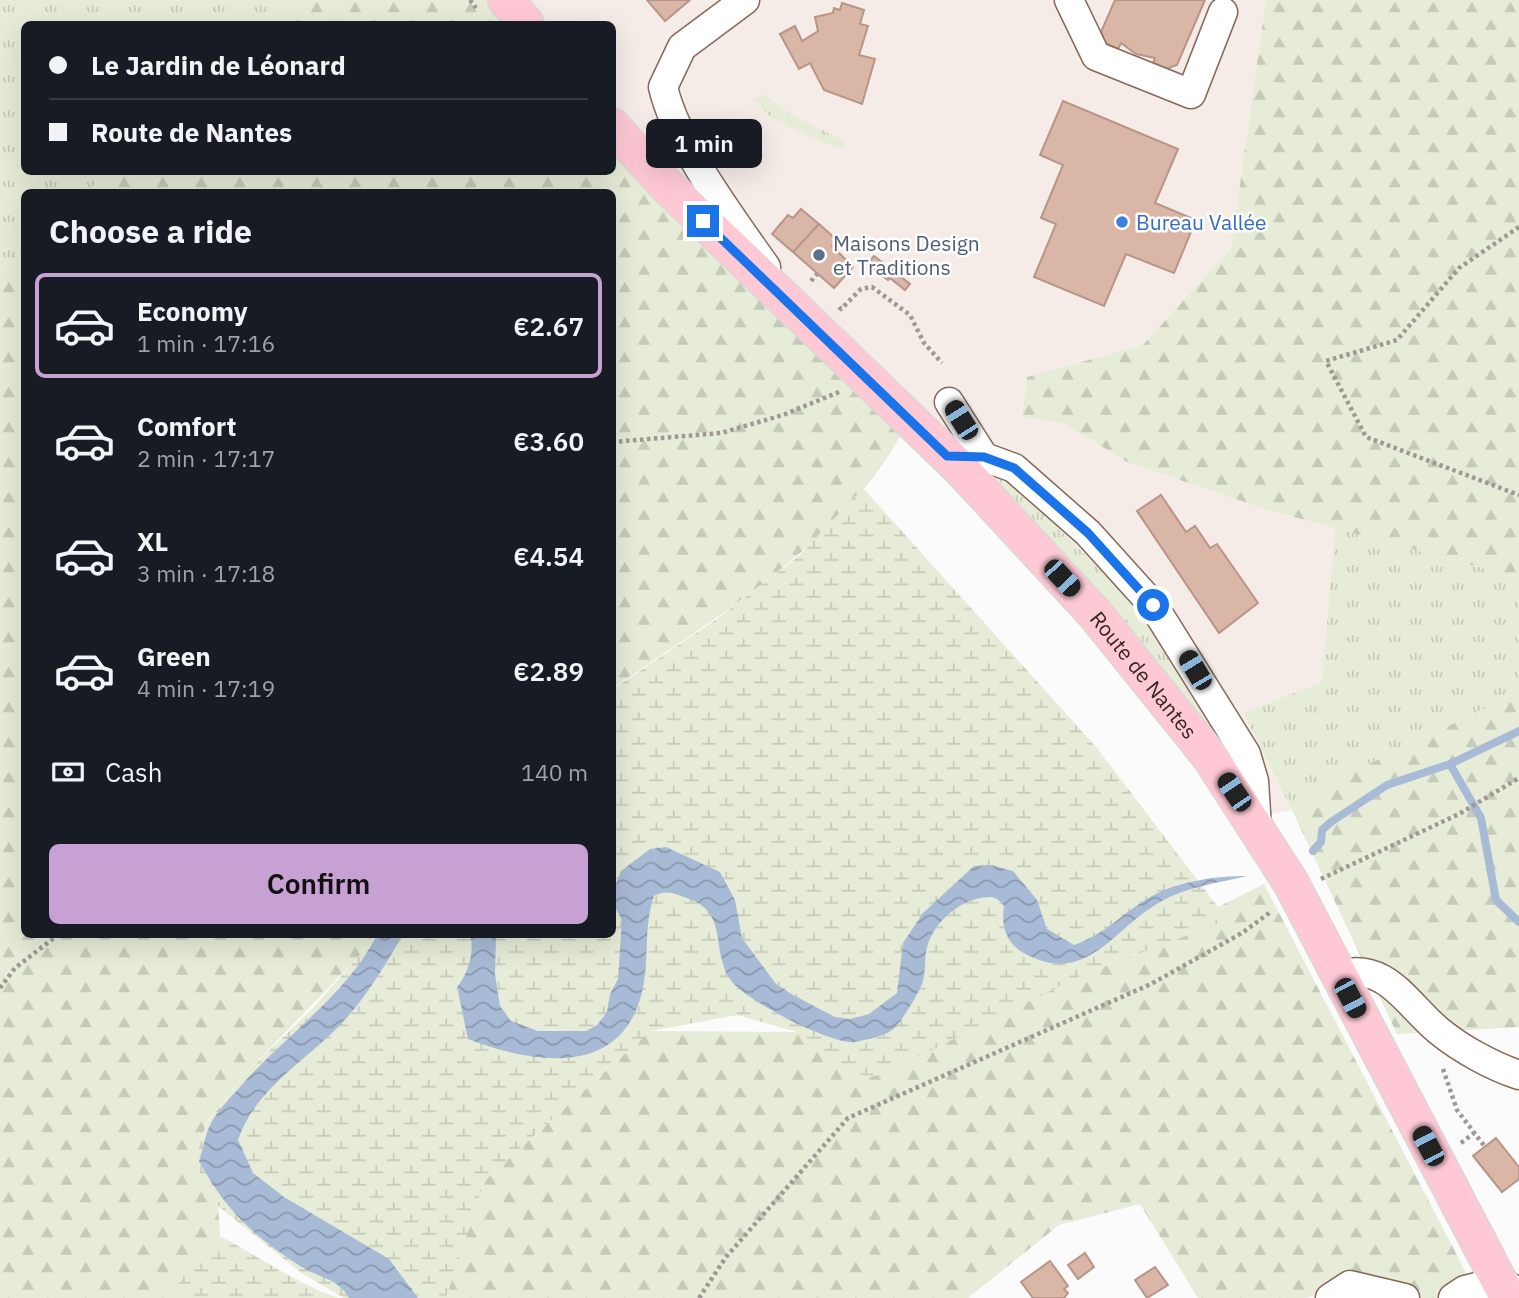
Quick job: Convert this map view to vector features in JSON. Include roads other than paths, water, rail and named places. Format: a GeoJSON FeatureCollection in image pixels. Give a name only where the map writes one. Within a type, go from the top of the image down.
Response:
{"type":"FeatureCollection","features":[{"type":"Feature","properties":{"kind":"main road"},"geometry":{"type":"LineString","coordinates":[[506,0],[524,21]]}},
{"type":"Feature","properties":{"kind":"main road","name":"Route de Nantes"},"geometry":{"type":"LineString","coordinates":[[616,130],[665,184],[830,321],[947,456],[1095,614],[1210,757],[1296,890],[1338,975],[1509,1291]]}},
{"type":"Feature","properties":{"kind":"street"},"geometry":{"type":"LineString","coordinates":[[746,0],[682,47],[663,87],[668,109],[722,204],[830,321]]}},
{"type":"Feature","properties":{"kind":"street"},"geometry":{"type":"LineString","coordinates":[[1069,0],[1096,56],[1191,94],[1223,12]]}},
{"type":"Feature","properties":{"kind":"street"},"geometry":{"type":"LineString","coordinates":[[949,402],[984,457]]}},
{"type":"Feature","properties":{"kind":"street"},"geometry":{"type":"LineString","coordinates":[[947,456],[984,457],[1014,468],[1088,533],[1204,664],[1245,754],[1254,781],[1264,838]]}},
{"type":"Feature","properties":{"kind":"street"},"geometry":{"type":"LineString","coordinates":[[1338,975],[1357,970],[1378,975],[1439,1031],[1500,1069],[1519,1075]]}},
{"type":"Feature","properties":{"kind":"street"},"geometry":{"type":"LineString","coordinates":[[1330,1298],[1350,1285],[1405,1298]]}},
{"type":"Feature","properties":{"kind":"street"},"geometry":{"type":"LineString","coordinates":[[1453,1298],[1465,1290],[1509,1291]]}},
{"type":"Feature","properties":{"kind":"water"},"geometry":{"type":"Polygon","coordinates":[[[666,847],[720,872],[735,900],[742,938],[776,984],[835,1017],[850,1019],[869,1014],[897,993],[903,943],[923,913],[974,866],[990,865],[1013,871],[1037,900],[1047,929],[1074,945],[1096,935],[1142,902],[1163,891],[1198,880],[1247,876],[1202,886],[1170,897],[1143,913],[1097,951],[1081,960],[1064,964],[1044,962],[1016,948],[1006,932],[1004,906],[995,898],[968,902],[947,916],[931,936],[921,986],[896,1027],[883,1035],[856,1042],[828,1037],[789,1020],[738,988],[724,967],[717,931],[708,911],[684,897],[662,893],[654,896],[651,908],[642,992],[631,1020],[615,1040],[594,1052],[570,1058],[545,1058],[518,1054],[468,1039],[457,987],[470,962],[470,938],[496,938],[495,974],[500,1006],[511,1021],[538,1031],[586,1031],[597,1025],[607,1012],[610,994],[618,979],[622,920],[616,909],[616,884],[621,871],[650,849],[666,847]]]}},
{"type":"Feature","properties":{"kind":"water"},"geometry":{"type":"Polygon","coordinates":[[[375,938],[401,938],[359,1003],[327,1038],[269,1091],[256,1106],[238,1140],[253,1173],[284,1197],[389,1259],[418,1298],[349,1298],[334,1282],[300,1266],[255,1233],[219,1194],[199,1161],[208,1129],[220,1110],[257,1068],[332,996],[364,957],[375,938]]]}},
{"type":"Feature","properties":{"kind":"waterway"},"geometry":{"type":"LineString","coordinates":[[1313,851],[1321,842],[1322,830],[1387,785],[1450,764],[1519,731]]}},
{"type":"Feature","properties":{"kind":"waterway"},"geometry":{"type":"LineString","coordinates":[[1450,764],[1481,818],[1496,900],[1519,922]]}},
{"type":"Feature","properties":{"kind":"place","name":"Bureau Vallée"},"geometry":{"type":"Point","coordinates":[1122,222]}},
{"type":"Feature","properties":{"kind":"place","name":"Maisons Design et Traditions"},"geometry":{"type":"Point","coordinates":[819,255]}}]}
